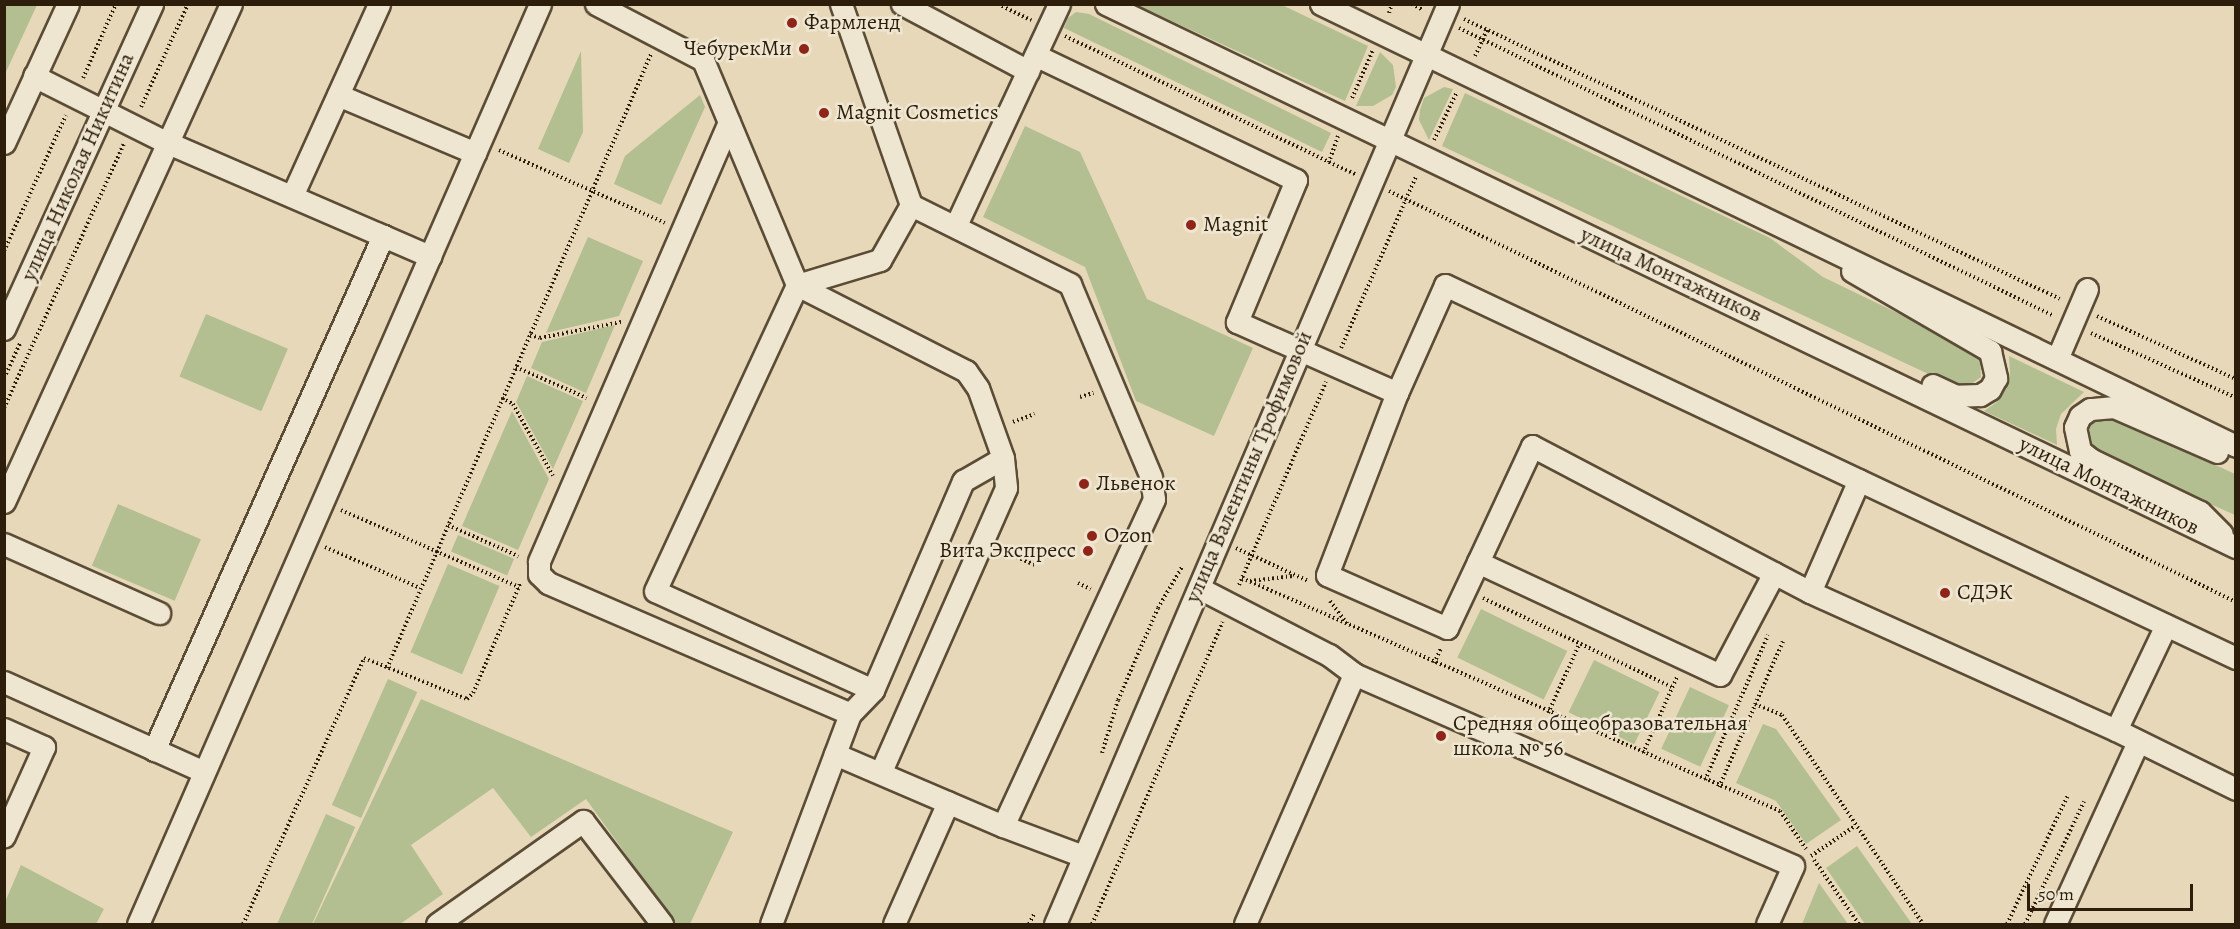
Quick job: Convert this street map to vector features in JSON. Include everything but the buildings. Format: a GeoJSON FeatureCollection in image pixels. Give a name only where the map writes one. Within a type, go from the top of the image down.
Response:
{"type":"FeatureCollection","features":[{"type":"Feature","properties":{"kind":"street"},"geometry":{"type":"LineString","coordinates":[[4,143],[68,4]]}},
{"type":"Feature","properties":{"kind":"street","name":"улица Николая Никитина"},"geometry":{"type":"LineString","coordinates":[[4,329],[152,4]]}},
{"type":"Feature","properties":{"kind":"street"},"geometry":{"type":"LineString","coordinates":[[4,502],[166,142],[231,4]]}},
{"type":"Feature","properties":{"kind":"street"},"geometry":{"type":"LineString","coordinates":[[292,196],[379,4]]}},
{"type":"Feature","properties":{"kind":"street"},"geometry":{"type":"LineString","coordinates":[[138,924],[540,4]]}},
{"type":"Feature","properties":{"kind":"street"},"geometry":{"type":"LineString","coordinates":[[596,4],[703,60],[797,285],[966,372],[978,388],[1003,458],[1005,488],[881,772]]}},
{"type":"Feature","properties":{"kind":"street"},"geometry":{"type":"LineString","coordinates":[[841,4],[911,205],[956,225],[1070,284],[1151,477],[1154,499],[1003,826]]}},
{"type":"Feature","properties":{"kind":"street"},"geometry":{"type":"LineString","coordinates":[[902,4],[1296,180],[1237,322],[1397,393]]}},
{"type":"Feature","properties":{"kind":"street"},"geometry":{"type":"LineString","coordinates":[[956,225],[1059,4]]}},
{"type":"Feature","properties":{"kind":"street","name":"улица Монтажников"},"geometry":{"type":"LineString","coordinates":[[1106,4],[2235,547]]}},
{"type":"Feature","properties":{"kind":"street"},"geometry":{"type":"LineString","coordinates":[[1321,4],[2235,446]]}},
{"type":"Feature","properties":{"kind":"street","name":"улица Валентины Трофимовой"},"geometry":{"type":"LineString","coordinates":[[1055,924],[1298,351],[1445,12]]}},
{"type":"Feature","properties":{"kind":"street"},"geometry":{"type":"LineString","coordinates":[[34,76],[166,142],[430,256]]}},
{"type":"Feature","properties":{"kind":"street"},"geometry":{"type":"LineString","coordinates":[[338,95],[477,147]]}},
{"type":"Feature","properties":{"kind":"street"},"geometry":{"type":"LineString","coordinates":[[729,122],[539,562],[539,574],[548,583],[850,714]]}},
{"type":"Feature","properties":{"kind":"street"},"geometry":{"type":"LineString","coordinates":[[873,690],[655,591],[797,285],[880,260],[911,205]]}},
{"type":"Feature","properties":{"kind":"street"},"geometry":{"type":"LineString","coordinates":[[154,750],[383,236]]}},
{"type":"Feature","properties":{"kind":"street"},"geometry":{"type":"LineString","coordinates":[[1812,241],[1871,286],[1981,343],[1996,365],[1996,378],[1990,389],[1980,395],[1956,396],[1872,358],[1819,345]]}},
{"type":"Feature","properties":{"kind":"street"},"geometry":{"type":"LineString","coordinates":[[2235,658],[1445,285],[1397,393],[1327,575],[1447,628],[1532,446],[1810,592],[2116,730],[2235,789]]}},
{"type":"Feature","properties":{"kind":"street"},"geometry":{"type":"LineString","coordinates":[[2057,359],[2078,307]]}},
{"type":"Feature","properties":{"kind":"street"},"geometry":{"type":"LineString","coordinates":[[2235,456],[2114,407],[2090,409],[2080,416],[2075,427],[2080,451],[2092,460],[2200,512],[2235,547]]}},
{"type":"Feature","properties":{"kind":"street"},"geometry":{"type":"LineString","coordinates":[[771,924],[850,714],[873,690],[963,481],[1003,458]]}},
{"type":"Feature","properties":{"kind":"street"},"geometry":{"type":"LineString","coordinates":[[1810,592],[1859,480]]}},
{"type":"Feature","properties":{"kind":"street"},"geometry":{"type":"LineString","coordinates":[[4,544],[159,613]]}},
{"type":"Feature","properties":{"kind":"street"},"geometry":{"type":"LineString","coordinates":[[1478,562],[1720,675],[1774,573]]}},
{"type":"Feature","properties":{"kind":"street"},"geometry":{"type":"LineString","coordinates":[[1199,588],[1329,655],[1354,674],[1793,866],[1767,924]]}},
{"type":"Feature","properties":{"kind":"street"},"geometry":{"type":"LineString","coordinates":[[2116,730],[2166,625]]}},
{"type":"Feature","properties":{"kind":"street"},"geometry":{"type":"LineString","coordinates":[[1245,924],[1354,674]]}},
{"type":"Feature","properties":{"kind":"street"},"geometry":{"type":"LineString","coordinates":[[4,682],[204,772]]}},
{"type":"Feature","properties":{"kind":"street"},"geometry":{"type":"LineString","coordinates":[[4,729],[44,747],[4,836]]}},
{"type":"Feature","properties":{"kind":"street"},"geometry":{"type":"LineString","coordinates":[[2055,924],[2138,742]]}},
{"type":"Feature","properties":{"kind":"street"},"geometry":{"type":"LineString","coordinates":[[835,754],[1003,826],[1083,856]]}},
{"type":"Feature","properties":{"kind":"street"},"geometry":{"type":"LineString","coordinates":[[894,924],[948,802]]}},
{"type":"Feature","properties":{"kind":"street"},"geometry":{"type":"LineString","coordinates":[[437,924],[583,821],[662,924]]}},
{"type":"Feature","properties":{"kind":"path"},"geometry":{"type":"LineString","coordinates":[[4,251],[116,4]]}},
{"type":"Feature","properties":{"kind":"path"},"geometry":{"type":"LineString","coordinates":[[4,408],[188,4]]}},
{"type":"Feature","properties":{"kind":"path"},"geometry":{"type":"LineString","coordinates":[[998,4],[1329,162]]}},
{"type":"Feature","properties":{"kind":"path"},"geometry":{"type":"LineString","coordinates":[[1412,4],[1445,12],[1487,30],[2078,307],[2235,398]]}},
{"type":"Feature","properties":{"kind":"path"},"geometry":{"type":"LineString","coordinates":[[1445,12],[1484,40],[2235,379]]}},
{"type":"Feature","properties":{"kind":"path"},"geometry":{"type":"LineString","coordinates":[[1092,924],[1405,199],[1487,30]]}},
{"type":"Feature","properties":{"kind":"path"},"geometry":{"type":"LineString","coordinates":[[387,668],[659,37]]}},
{"type":"Feature","properties":{"kind":"path"},"geometry":{"type":"LineString","coordinates":[[477,147],[592,191],[664,222],[670,229]]}},
{"type":"Feature","properties":{"kind":"path"},"geometry":{"type":"LineString","coordinates":[[1405,199],[2235,602]]}},
{"type":"Feature","properties":{"kind":"path"},"geometry":{"type":"LineString","coordinates":[[530,335],[540,338],[618,321],[625,324]]}},
{"type":"Feature","properties":{"kind":"path"},"geometry":{"type":"LineString","coordinates":[[516,367],[599,403]]}},
{"type":"Feature","properties":{"kind":"path"},"geometry":{"type":"LineString","coordinates":[[502,398],[513,404],[551,475],[558,478]]}},
{"type":"Feature","properties":{"kind":"path"},"geometry":{"type":"LineString","coordinates":[[322,502],[519,587]]}},
{"type":"Feature","properties":{"kind":"path"},"geometry":{"type":"LineString","coordinates":[[448,525],[520,556]]}},
{"type":"Feature","properties":{"kind":"path"},"geometry":{"type":"LineString","coordinates":[[306,539],[420,588]]}},
{"type":"Feature","properties":{"kind":"path"},"geometry":{"type":"LineString","coordinates":[[982,542],[1035,565]]}},
{"type":"Feature","properties":{"kind":"path"},"geometry":{"type":"LineString","coordinates":[[1249,581],[1296,576]]}},
{"type":"Feature","properties":{"kind":"path"},"geometry":{"type":"LineString","coordinates":[[243,924],[364,658],[467,699],[473,693],[523,578]]}},
{"type":"Feature","properties":{"kind":"path"},"geometry":{"type":"LineString","coordinates":[[1242,578],[1350,627],[1780,812],[1858,924]]}},
{"type":"Feature","properties":{"kind":"path"},"geometry":{"type":"LineString","coordinates":[[1325,594],[1350,627]]}},
{"type":"Feature","properties":{"kind":"path"},"geometry":{"type":"LineString","coordinates":[[1478,596],[1672,687]]}},
{"type":"Feature","properties":{"kind":"path"},"geometry":{"type":"LineString","coordinates":[[1705,780],[1768,635]]}},
{"type":"Feature","properties":{"kind":"path"},"geometry":{"type":"LineString","coordinates":[[1434,663],[1444,641]]}},
{"type":"Feature","properties":{"kind":"path"},"geometry":{"type":"LineString","coordinates":[[1719,787],[1783,641]]}},
{"type":"Feature","properties":{"kind":"path"},"geometry":{"type":"LineString","coordinates":[[1548,713],[1579,645]]}},
{"type":"Feature","properties":{"kind":"path"},"geometry":{"type":"LineString","coordinates":[[1643,753],[1680,669]]}},
{"type":"Feature","properties":{"kind":"path"},"geometry":{"type":"LineString","coordinates":[[1731,692],[1741,696]]}},
{"type":"Feature","properties":{"kind":"path"},"geometry":{"type":"LineString","coordinates":[[1755,704],[1782,715],[1923,924]]}},
{"type":"Feature","properties":{"kind":"path"},"geometry":{"type":"LineString","coordinates":[[2007,924],[2068,795]]}},
{"type":"Feature","properties":{"kind":"path"},"geometry":{"type":"LineString","coordinates":[[2025,924],[2084,802]]}},
{"type":"Feature","properties":{"kind":"path"},"geometry":{"type":"LineString","coordinates":[[1811,856],[1855,825]]}},
{"type":"Feature","properties":{"kind":"green space"},"geometry":{"type":"Polygon","coordinates":[[[4,5],[37,5],[5,74],[4,5]]]}},
{"type":"Feature","properties":{"kind":"green space"},"geometry":{"type":"Polygon","coordinates":[[[1137,5],[1282,5],[1368,46],[1345,101],[1137,5]]]}},
{"type":"Feature","properties":{"kind":"green space"},"geometry":{"type":"Polygon","coordinates":[[[1076,12],[1089,14],[1331,133],[1322,152],[1064,28],[1068,18],[1076,12]]]}},
{"type":"Feature","properties":{"kind":"green space"},"geometry":{"type":"Polygon","coordinates":[[[581,51],[583,132],[569,163],[538,149],[581,51]]]}},
{"type":"Feature","properties":{"kind":"green space"},"geometry":{"type":"Polygon","coordinates":[[[1380,52],[1393,65],[1396,87],[1392,95],[1373,106],[1356,106],[1380,52]]]}},
{"type":"Feature","properties":{"kind":"green space"},"geometry":{"type":"Polygon","coordinates":[[[1444,87],[1453,89],[1429,140],[1419,120],[1420,110],[1424,98],[1444,87]]]}},
{"type":"Feature","properties":{"kind":"green space"},"geometry":{"type":"Polygon","coordinates":[[[1465,93],[1770,238],[1823,277],[1972,349],[1980,356],[1981,377],[1967,387],[1954,386],[1442,146],[1465,93]]]}},
{"type":"Feature","properties":{"kind":"green space"},"geometry":{"type":"Polygon","coordinates":[[[700,95],[705,107],[661,205],[614,184],[625,156],[700,95]]]}},
{"type":"Feature","properties":{"kind":"green space"},"geometry":{"type":"Polygon","coordinates":[[[1025,126],[1080,152],[1147,299],[1253,348],[1214,436],[1136,401],[1085,267],[983,217],[1025,126]]]}},
{"type":"Feature","properties":{"kind":"green space"},"geometry":{"type":"Polygon","coordinates":[[[588,237],[643,261],[619,316],[546,333],[588,237]]]}},
{"type":"Feature","properties":{"kind":"green space"},"geometry":{"type":"Polygon","coordinates":[[[206,314],[288,349],[261,411],[179,377],[206,314]]]}},
{"type":"Feature","properties":{"kind":"green space"},"geometry":{"type":"Polygon","coordinates":[[[615,325],[586,393],[531,368],[542,342],[615,325]]]}},
{"type":"Feature","properties":{"kind":"green space"},"geometry":{"type":"Polygon","coordinates":[[[2009,356],[2084,392],[2061,414],[2056,429],[2057,445],[1984,411],[1997,402],[2005,389],[2010,374],[2009,356]]]}},
{"type":"Feature","properties":{"kind":"green space"},"geometry":{"type":"Polygon","coordinates":[[[527,376],[583,401],[553,469],[516,402],[527,376]]]}},
{"type":"Feature","properties":{"kind":"green space"},"geometry":{"type":"Polygon","coordinates":[[[512,411],[549,479],[518,550],[462,526],[512,411]]]}},
{"type":"Feature","properties":{"kind":"green space"},"geometry":{"type":"Polygon","coordinates":[[[2109,415],[2235,474],[2235,515],[2095,453],[2086,444],[2085,424],[2091,419],[2109,415]]]}},
{"type":"Feature","properties":{"kind":"green space"},"geometry":{"type":"Polygon","coordinates":[[[118,504],[201,539],[175,601],[92,566],[118,504]]]}},
{"type":"Feature","properties":{"kind":"green space"},"geometry":{"type":"Polygon","coordinates":[[[458,535],[514,559],[507,575],[451,552],[458,535]]]}},
{"type":"Feature","properties":{"kind":"green space"},"geometry":{"type":"Polygon","coordinates":[[[448,564],[500,586],[462,674],[410,652],[448,564]]]}},
{"type":"Feature","properties":{"kind":"green space"},"geometry":{"type":"Polygon","coordinates":[[[1481,609],[1567,651],[1544,700],[1457,658],[1481,609]]]}},
{"type":"Feature","properties":{"kind":"green space"},"geometry":{"type":"Polygon","coordinates":[[[1594,660],[1660,692],[1634,744],[1569,712],[1594,660]]]}},
{"type":"Feature","properties":{"kind":"green space"},"geometry":{"type":"Polygon","coordinates":[[[388,679],[417,692],[361,818],[332,805],[388,679]]]}},
{"type":"Feature","properties":{"kind":"green space"},"geometry":{"type":"Polygon","coordinates":[[[1690,687],[1729,705],[1700,767],[1661,749],[1690,687]]]}},
{"type":"Feature","properties":{"kind":"green space"},"geometry":{"type":"Polygon","coordinates":[[[421,699],[733,832],[690,924],[676,924],[586,799],[531,837],[493,788],[411,845],[443,894],[400,924],[313,924],[421,699]]]}},
{"type":"Feature","properties":{"kind":"green space"},"geometry":{"type":"Polygon","coordinates":[[[1763,724],[1776,729],[1841,820],[1806,844],[1776,801],[1736,783],[1763,724]]]}},
{"type":"Feature","properties":{"kind":"green space"},"geometry":{"type":"Polygon","coordinates":[[[326,814],[355,827],[312,924],[277,924],[326,814]]]}},
{"type":"Feature","properties":{"kind":"green space"},"geometry":{"type":"Polygon","coordinates":[[[1857,846],[1912,924],[1865,924],[1826,868],[1857,846]]]}},
{"type":"Feature","properties":{"kind":"green space"},"geometry":{"type":"Polygon","coordinates":[[[21,865],[104,909],[96,924],[5,924],[5,902],[21,865]]]}},
{"type":"Feature","properties":{"kind":"green space"},"geometry":{"type":"Polygon","coordinates":[[[1819,883],[1848,924],[1802,924],[1819,883]]]}},
{"type":"Feature","properties":{"kind":"place","name":"Фармленд"},"geometry":{"type":"Point","coordinates":[792,23]}},
{"type":"Feature","properties":{"kind":"place","name":"ЧебурекМи"},"geometry":{"type":"Point","coordinates":[804,49]}},
{"type":"Feature","properties":{"kind":"place","name":"Magnit Cosmetics"},"geometry":{"type":"Point","coordinates":[824,113]}},
{"type":"Feature","properties":{"kind":"place","name":"Magnit"},"geometry":{"type":"Point","coordinates":[1191,225]}},
{"type":"Feature","properties":{"kind":"place","name":"Львенок"},"geometry":{"type":"Point","coordinates":[1084,484]}},
{"type":"Feature","properties":{"kind":"place","name":"Ozon"},"geometry":{"type":"Point","coordinates":[1092,536]}},
{"type":"Feature","properties":{"kind":"place","name":"Вита Экспресс"},"geometry":{"type":"Point","coordinates":[1088,551]}},
{"type":"Feature","properties":{"kind":"place","name":"СДЭК"},"geometry":{"type":"Point","coordinates":[1945,593]}},
{"type":"Feature","properties":{"kind":"place","name":"Средняя общеобразовательная школа № 56"},"geometry":{"type":"Point","coordinates":[1441,736]}}]}
